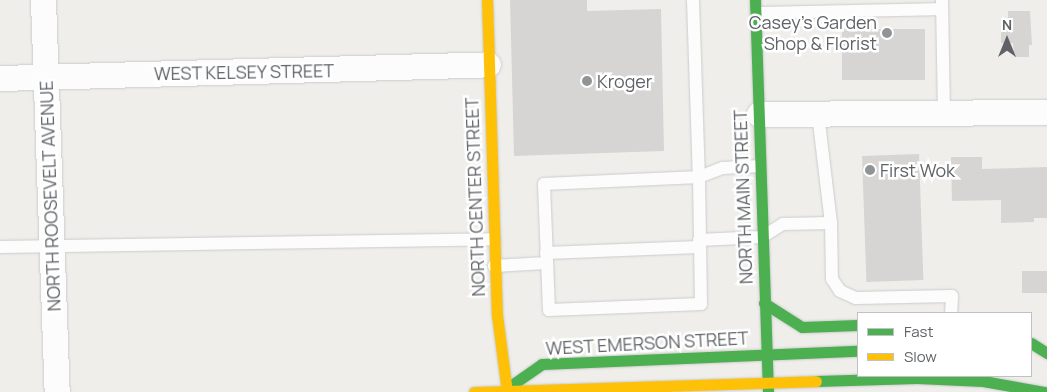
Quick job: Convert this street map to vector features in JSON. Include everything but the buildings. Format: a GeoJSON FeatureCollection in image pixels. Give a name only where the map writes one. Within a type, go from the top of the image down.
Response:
{"type":"FeatureCollection","features":[{"type":"Feature","properties":{"kind":"main road","name":"NORTH CENTER STREET"},"geometry":{"type":"LineString","coordinates":[[487,0],[494,266],[506,390]]}},
{"type":"Feature","properties":{"kind":"main road","name":"NORTH MAIN STREET"},"geometry":{"type":"LineString","coordinates":[[755,0],[768,388]]}},
{"type":"Feature","properties":{"kind":"main road"},"geometry":{"type":"LineString","coordinates":[[764,303],[802,328],[857,325]]}},
{"type":"Feature","properties":{"kind":"main road"},"geometry":{"type":"LineString","coordinates":[[1032,344],[1044,359]]}},
{"type":"Feature","properties":{"kind":"main road","name":"WEST EMERSON STREET"},"geometry":{"type":"LineString","coordinates":[[506,390],[542,364],[857,351]]}},
{"type":"Feature","properties":{"kind":"main road","name":"WEST EMERSON STREET"},"geometry":{"type":"LineString","coordinates":[[474,392],[506,390],[545,392],[768,388],[917,378],[983,381],[1045,392]]}},
{"type":"Feature","properties":{"kind":"street","name":"NORTH ROOSEVELT AVENUE"},"geometry":{"type":"LineString","coordinates":[[42,0],[57,392]]}},
{"type":"Feature","properties":{"kind":"street","name":"WEST KELSEY STREET"},"geometry":{"type":"LineString","coordinates":[[0,78],[488,64]]}},
{"type":"Feature","properties":{"kind":"street"},"geometry":{"type":"LineString","coordinates":[[759,114],[1047,112]]}},
{"type":"Feature","properties":{"kind":"lane"},"geometry":{"type":"LineString","coordinates":[[693,0],[699,177],[701,304],[548,310],[544,184],[699,177],[723,168],[760,166]]}},
{"type":"Feature","properties":{"kind":"lane"},"geometry":{"type":"LineString","coordinates":[[756,13],[941,4],[944,113]]}},
{"type":"Feature","properties":{"kind":"lane"},"geometry":{"type":"LineString","coordinates":[[818,114],[831,223],[832,278],[840,292],[856,298],[952,296],[951,312]]}},
{"type":"Feature","properties":{"kind":"lane"},"geometry":{"type":"LineString","coordinates":[[494,266],[546,258],[762,237],[783,224],[831,223]]}},
{"type":"Feature","properties":{"kind":"lane"},"geometry":{"type":"LineString","coordinates":[[0,247],[494,239]]}},
{"type":"Feature","properties":{"kind":"traffic: fast"},"geometry":{"type":"LineString","coordinates":[[755,0],[768,392]]}},
{"type":"Feature","properties":{"kind":"traffic: fast"},"geometry":{"type":"LineString","coordinates":[[764,303],[802,327],[857,325]]}},
{"type":"Feature","properties":{"kind":"traffic: fast"},"geometry":{"type":"LineString","coordinates":[[1032,344],[1047,353]]}},
{"type":"Feature","properties":{"kind":"traffic: fast"},"geometry":{"type":"LineString","coordinates":[[506,389],[542,364],[857,351]]}},
{"type":"Feature","properties":{"kind":"traffic: fast"},"geometry":{"type":"LineString","coordinates":[[816,381],[917,378],[983,381],[1045,392]]}},
{"type":"Feature","properties":{"kind":"traffic: slow"},"geometry":{"type":"LineString","coordinates":[[487,0],[497,315],[507,392]]}},
{"type":"Feature","properties":{"kind":"traffic: slow"},"geometry":{"type":"LineString","coordinates":[[474,392],[816,381]]}},
{"type":"Feature","properties":{"kind":"place","name":"Casey's Garden Shop & Florist"},"geometry":{"type":"Point","coordinates":[887,33]}},
{"type":"Feature","properties":{"kind":"place","name":"Kroger"},"geometry":{"type":"Point","coordinates":[587,81]}},
{"type":"Feature","properties":{"kind":"place","name":"First Wok"},"geometry":{"type":"Point","coordinates":[870,170]}}]}
